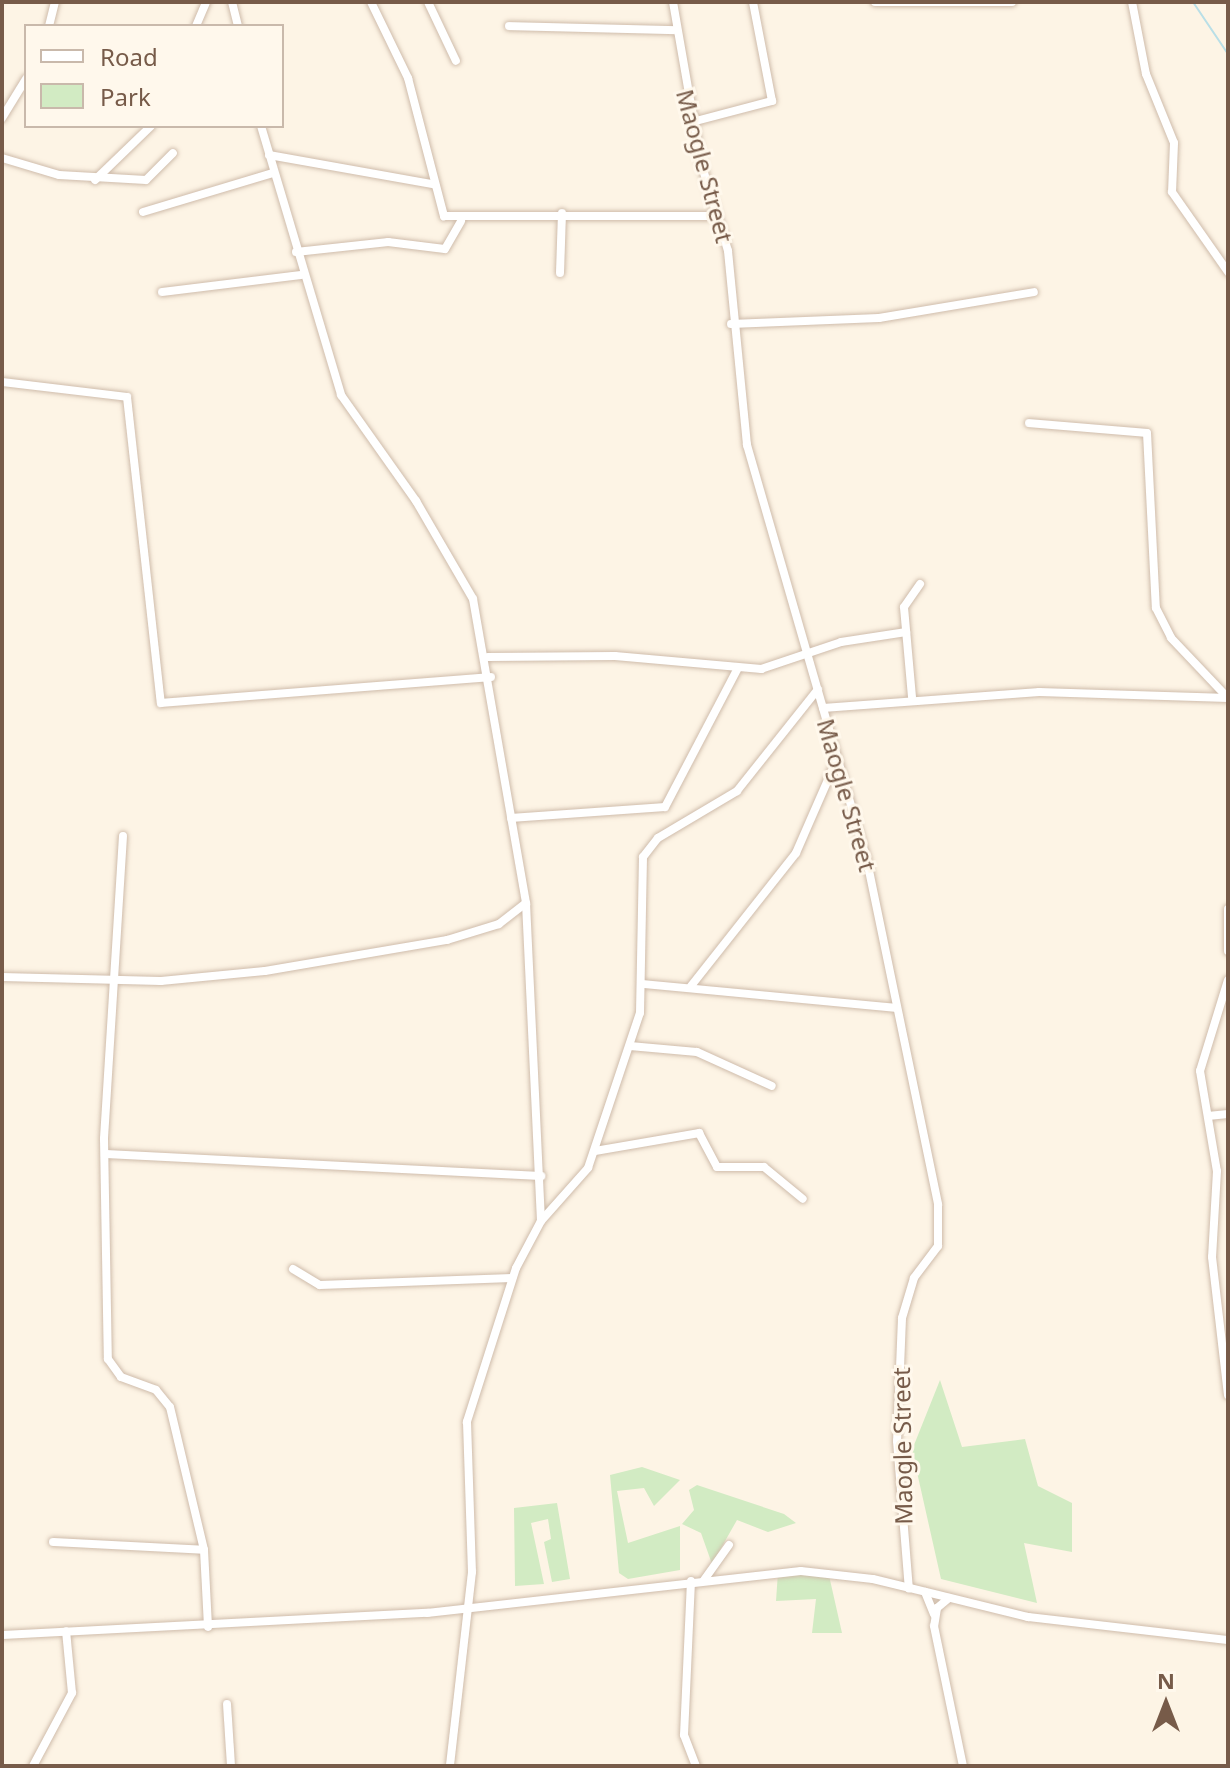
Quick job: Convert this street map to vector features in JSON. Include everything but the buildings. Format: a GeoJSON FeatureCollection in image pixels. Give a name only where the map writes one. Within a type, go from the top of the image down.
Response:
{"type":"FeatureCollection","features":[{"type":"Feature","properties":{"kind":"street"},"geometry":{"type":"LineString","coordinates":[[50,24],[55,2]]}},
{"type":"Feature","properties":{"kind":"street"},"geometry":{"type":"LineString","coordinates":[[197,24],[206,2]]}},
{"type":"Feature","properties":{"kind":"street"},"geometry":{"type":"LineString","coordinates":[[232,2],[238,24]]}},
{"type":"Feature","properties":{"kind":"street"},"geometry":{"type":"LineString","coordinates":[[371,2],[408,78],[432,184],[444,216],[461,221],[562,213],[715,216]]}},
{"type":"Feature","properties":{"kind":"street"},"geometry":{"type":"LineString","coordinates":[[428,2],[456,61]]}},
{"type":"Feature","properties":{"kind":"street","name":"Maogle Street"},"geometry":{"type":"LineString","coordinates":[[673,2],[674,30],[692,122],[715,216],[728,251],[731,324],[747,445],[866,856],[896,1008],[924,1115],[940,1227],[902,1318],[897,1441],[909,1589]]}},
{"type":"Feature","properties":{"kind":"street"},"geometry":{"type":"LineString","coordinates":[[692,122],[772,101],[753,2]]}},
{"type":"Feature","properties":{"kind":"street"},"geometry":{"type":"LineString","coordinates":[[875,2],[1012,2]]}},
{"type":"Feature","properties":{"kind":"street"},"geometry":{"type":"LineString","coordinates":[[1132,2],[1146,74],[1174,143],[1172,192],[1228,272]]}},
{"type":"Feature","properties":{"kind":"street"},"geometry":{"type":"LineString","coordinates":[[509,26],[674,30]]}},
{"type":"Feature","properties":{"kind":"street"},"geometry":{"type":"LineString","coordinates":[[2,118],[24,82]]}},
{"type":"Feature","properties":{"kind":"street"},"geometry":{"type":"LineString","coordinates":[[95,180],[149,128]]}},
{"type":"Feature","properties":{"kind":"street"},"geometry":{"type":"LineString","coordinates":[[262,128],[301,275],[341,395],[467,585],[488,657],[526,903],[541,1221]]}},
{"type":"Feature","properties":{"kind":"street"},"geometry":{"type":"LineString","coordinates":[[2,158],[95,180],[149,180],[173,153]]}},
{"type":"Feature","properties":{"kind":"street"},"geometry":{"type":"LineString","coordinates":[[269,155],[432,184]]}},
{"type":"Feature","properties":{"kind":"street"},"geometry":{"type":"LineString","coordinates":[[143,212],[273,173]]}},
{"type":"Feature","properties":{"kind":"street"},"geometry":{"type":"LineString","coordinates":[[560,273],[562,213]]}},
{"type":"Feature","properties":{"kind":"street"},"geometry":{"type":"LineString","coordinates":[[296,252],[388,242],[445,249],[461,221]]}},
{"type":"Feature","properties":{"kind":"street"},"geometry":{"type":"LineString","coordinates":[[162,292],[301,275]]}},
{"type":"Feature","properties":{"kind":"street"},"geometry":{"type":"LineString","coordinates":[[731,324],[879,318],[1034,292]]}},
{"type":"Feature","properties":{"kind":"street"},"geometry":{"type":"LineString","coordinates":[[2,382],[127,397],[161,703],[491,677]]}},
{"type":"Feature","properties":{"kind":"street"},"geometry":{"type":"LineString","coordinates":[[1029,423],[1147,433],[1156,608],[1171,638],[1228,698]]}},
{"type":"Feature","properties":{"kind":"street"},"geometry":{"type":"LineString","coordinates":[[912,697],[904,607],[920,584]]}},
{"type":"Feature","properties":{"kind":"street"},"geometry":{"type":"LineString","coordinates":[[488,657],[615,656],[738,668],[769,667],[805,652],[906,632]]}},
{"type":"Feature","properties":{"kind":"street"},"geometry":{"type":"LineString","coordinates":[[511,818],[665,807],[738,668]]}},
{"type":"Feature","properties":{"kind":"street"},"geometry":{"type":"LineString","coordinates":[[450,1766],[472,1558],[464,1442],[512,1278],[541,1221],[578,1183],[595,1151],[630,1046],[643,984],[639,873],[649,845],[737,791],[818,689]]}},
{"type":"Feature","properties":{"kind":"street"},"geometry":{"type":"LineString","coordinates":[[823,708],[912,697],[1094,692],[1228,698]]}},
{"type":"Feature","properties":{"kind":"street"},"geometry":{"type":"LineString","coordinates":[[691,986],[726,933],[796,853],[837,758]]}},
{"type":"Feature","properties":{"kind":"street"},"geometry":{"type":"LineString","coordinates":[[123,836],[121,924],[110,982],[105,1154],[108,1359],[121,1377],[165,1398],[204,1550],[208,1627]]}},
{"type":"Feature","properties":{"kind":"street"},"geometry":{"type":"LineString","coordinates":[[2,977],[110,982],[208,978],[397,951],[499,924],[526,903]]}},
{"type":"Feature","properties":{"kind":"street"},"geometry":{"type":"LineString","coordinates":[[1228,909],[1228,951]]}},
{"type":"Feature","properties":{"kind":"street"},"geometry":{"type":"LineString","coordinates":[[1228,980],[1227,998],[1201,1063],[1217,1171],[1211,1241],[1228,1395]]}},
{"type":"Feature","properties":{"kind":"street"},"geometry":{"type":"LineString","coordinates":[[643,984],[691,986],[896,1008]]}},
{"type":"Feature","properties":{"kind":"street"},"geometry":{"type":"LineString","coordinates":[[630,1046],[697,1052],[772,1086]]}},
{"type":"Feature","properties":{"kind":"street"},"geometry":{"type":"LineString","coordinates":[[1208,1116],[1228,1114]]}},
{"type":"Feature","properties":{"kind":"street"},"geometry":{"type":"LineString","coordinates":[[595,1151],[699,1133],[717,1167],[764,1167],[803,1199]]}},
{"type":"Feature","properties":{"kind":"street"},"geometry":{"type":"LineString","coordinates":[[105,1154],[541,1176]]}},
{"type":"Feature","properties":{"kind":"street"},"geometry":{"type":"LineString","coordinates":[[293,1269],[320,1285],[512,1278]]}},
{"type":"Feature","properties":{"kind":"street"},"geometry":{"type":"LineString","coordinates":[[1217,1308],[1228,1307]]}},
{"type":"Feature","properties":{"kind":"street"},"geometry":{"type":"LineString","coordinates":[[53,1542],[204,1550]]}},
{"type":"Feature","properties":{"kind":"street"},"geometry":{"type":"LineString","coordinates":[[704,1580],[729,1545]]}},
{"type":"Feature","properties":{"kind":"street"},"geometry":{"type":"LineString","coordinates":[[2,1635],[208,1627],[468,1606],[801,1571],[925,1592],[1028,1617],[1228,1640]]}},
{"type":"Feature","properties":{"kind":"street"},"geometry":{"type":"LineString","coordinates":[[691,1581],[684,1735],[696,1766]]}},
{"type":"Feature","properties":{"kind":"street"},"geometry":{"type":"LineString","coordinates":[[925,1592],[934,1614],[963,1766]]}},
{"type":"Feature","properties":{"kind":"street"},"geometry":{"type":"LineString","coordinates":[[934,1614],[949,1598]]}},
{"type":"Feature","properties":{"kind":"street"},"geometry":{"type":"LineString","coordinates":[[33,1766],[72,1693],[66,1631]]}},
{"type":"Feature","properties":{"kind":"street"},"geometry":{"type":"LineString","coordinates":[[227,1704],[231,1766]]}},
{"type":"Feature","properties":{"kind":"green space"},"geometry":{"type":"Polygon","coordinates":[[[940,1380],[962,1447],[1025,1439],[1038,1486],[1072,1503],[1072,1552],[1024,1543],[1037,1603],[941,1579],[912,1450],[940,1380]]]}},
{"type":"Feature","properties":{"kind":"green space"},"geometry":{"type":"Polygon","coordinates":[[[642,1467],[680,1480],[654,1506],[644,1488],[617,1491],[628,1543],[680,1526],[680,1570],[628,1579],[619,1573],[610,1475],[642,1467]]]}},
{"type":"Feature","properties":{"kind":"green space"},"geometry":{"type":"Polygon","coordinates":[[[697,1485],[784,1514],[796,1523],[768,1532],[737,1520],[712,1564],[701,1533],[682,1524],[694,1510],[689,1490],[697,1485]]]}},
{"type":"Feature","properties":{"kind":"green space"},"geometry":{"type":"Polygon","coordinates":[[[557,1503],[570,1579],[552,1582],[544,1542],[551,1539],[548,1519],[531,1523],[544,1584],[515,1586],[514,1508],[557,1503]]]}},
{"type":"Feature","properties":{"kind":"green space"},"geometry":{"type":"Polygon","coordinates":[[[828,1571],[842,1633],[812,1633],[816,1599],[776,1601],[778,1572],[828,1571]]]}},
{"type":"Feature","properties":{"kind":"waterway"},"geometry":{"type":"LineString","coordinates":[[1193,2],[1228,54]]}}]}
